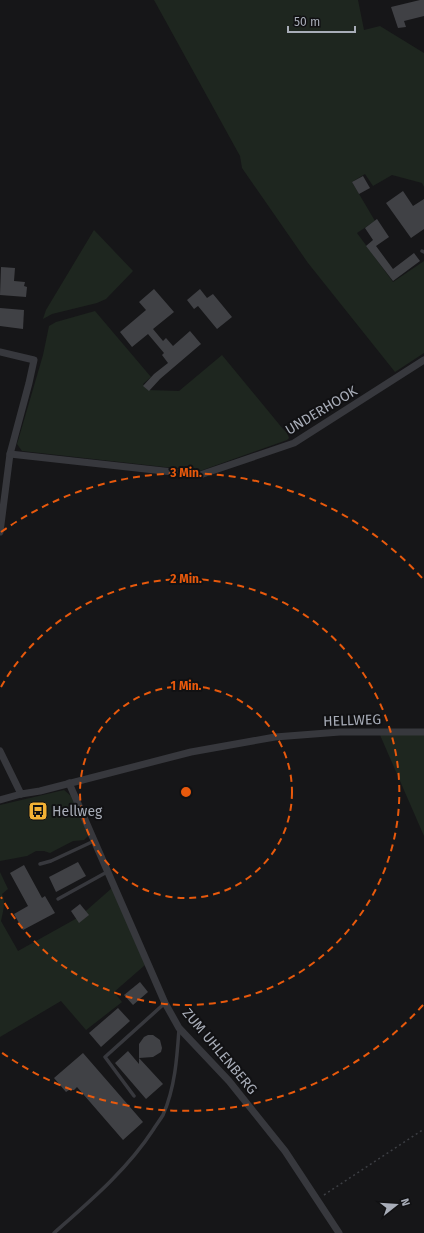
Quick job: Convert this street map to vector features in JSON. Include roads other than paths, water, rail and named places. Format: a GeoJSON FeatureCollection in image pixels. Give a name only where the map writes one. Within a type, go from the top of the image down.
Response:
{"type":"FeatureCollection","features":[{"type":"Feature","properties":{"kind":"street"},"geometry":{"type":"LineString","coordinates":[[0,352],[34,360],[30,383],[10,454],[0,532]]}},
{"type":"Feature","properties":{"kind":"street","name":"UNDERHOOK"},"geometry":{"type":"LineString","coordinates":[[10,454],[200,475],[294,443],[424,360]]}},
{"type":"Feature","properties":{"kind":"street","name":"HELLWEG"},"geometry":{"type":"LineString","coordinates":[[0,800],[191,752],[275,736],[340,732],[424,732]]}},
{"type":"Feature","properties":{"kind":"street"},"geometry":{"type":"LineString","coordinates":[[0,751],[21,794]]}},
{"type":"Feature","properties":{"kind":"street","name":"ZUM UHLENBERG"},"geometry":{"type":"LineString","coordinates":[[69,783],[165,1003],[179,1028],[229,1081],[285,1151],[339,1233]]}},
{"type":"Feature","properties":{"kind":"lane"},"geometry":{"type":"LineString","coordinates":[[40,864],[51,861],[94,841]]}},
{"type":"Feature","properties":{"kind":"lane"},"geometry":{"type":"LineString","coordinates":[[58,899],[107,872]]}},
{"type":"Feature","properties":{"kind":"lane"},"geometry":{"type":"LineString","coordinates":[[134,1096],[105,1057],[165,1003]]}},
{"type":"Feature","properties":{"kind":"lane"},"geometry":{"type":"LineString","coordinates":[[54,1233],[125,1166],[146,1141],[163,1116],[171,1092],[177,1064],[179,1028]]}},
{"type":"Feature","properties":{"kind":"place","name":"Hellweg"},"geometry":{"type":"Point","coordinates":[38,811]}}]}
